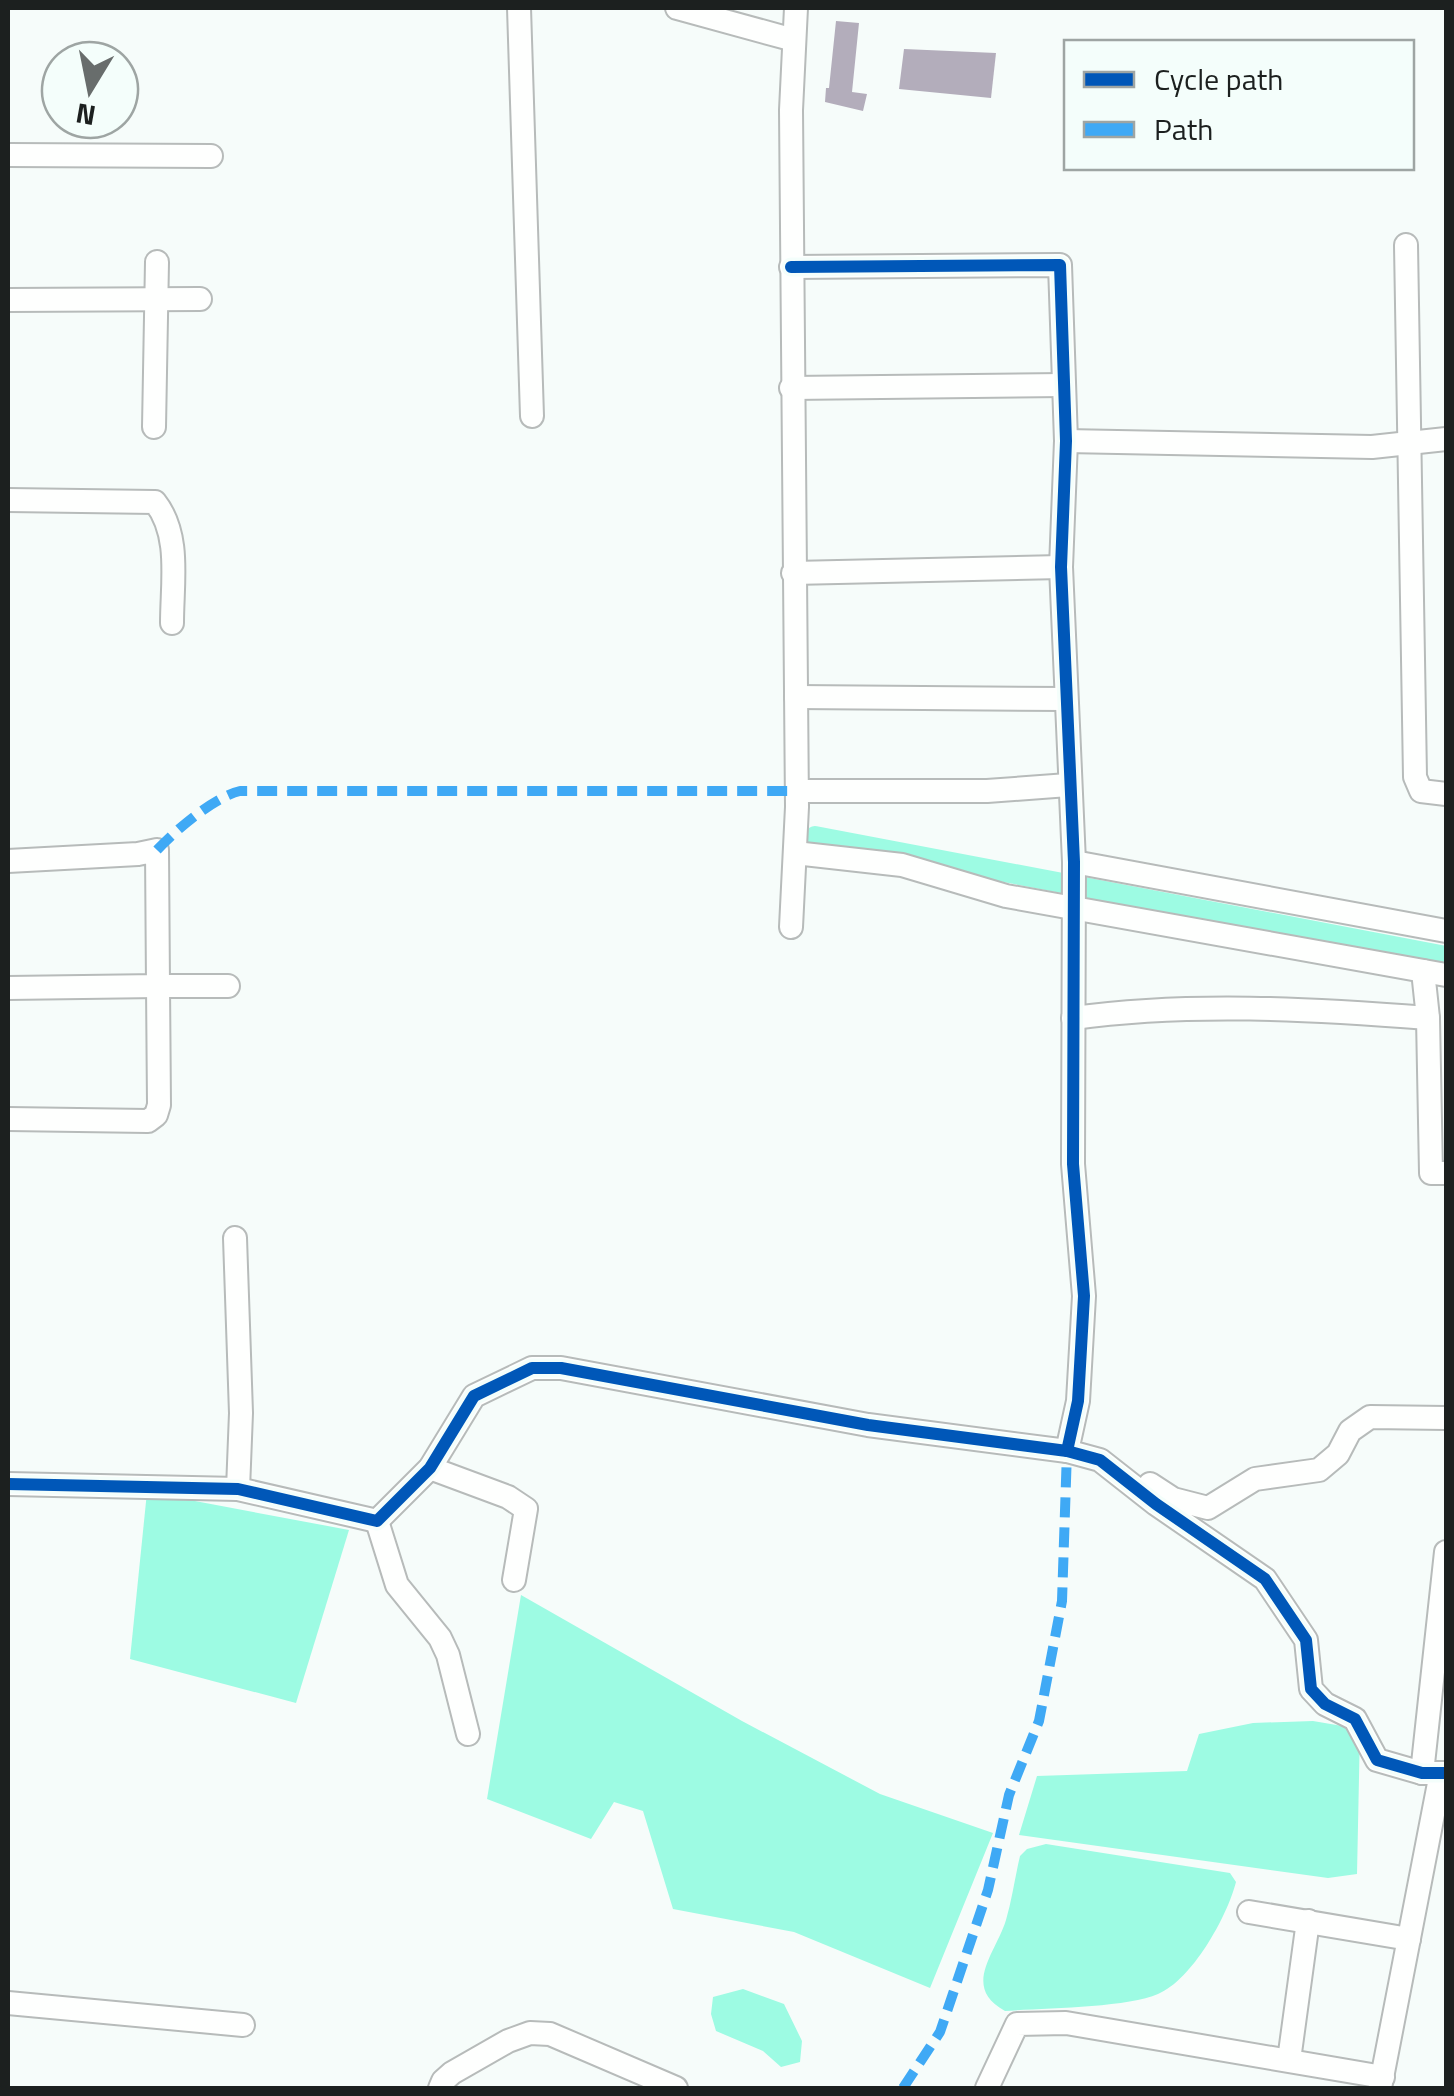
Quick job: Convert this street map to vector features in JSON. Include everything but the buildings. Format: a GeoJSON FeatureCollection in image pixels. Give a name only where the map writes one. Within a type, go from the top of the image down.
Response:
{"type":"FeatureCollection","features":[{"type":"Feature","properties":{"kind":"street"},"geometry":{"type":"LineString","coordinates":[[519,8],[532,416]]}},
{"type":"Feature","properties":{"kind":"street"},"geometry":{"type":"LineString","coordinates":[[677,8],[794,40]]}},
{"type":"Feature","properties":{"kind":"street"},"geometry":{"type":"LineString","coordinates":[[791,927],[796,697],[790,110],[796,8]]}},
{"type":"Feature","properties":{"kind":"street"},"geometry":{"type":"LineString","coordinates":[[8,155],[211,156]]}},
{"type":"Feature","properties":{"kind":"street"},"geometry":{"type":"LineString","coordinates":[[1406,245],[1415,777],[1421,791],[1446,794]]}},
{"type":"Feature","properties":{"kind":"street"},"geometry":{"type":"LineString","coordinates":[[154,427],[157,262]]}},
{"type":"Feature","properties":{"kind":"street"},"geometry":{"type":"LineString","coordinates":[[791,267],[1060,266],[1066,442],[1061,568],[1073,888],[1073,1164],[1084,1296],[1078,1402],[1066,1451]]}},
{"type":"Feature","properties":{"kind":"street"},"geometry":{"type":"LineString","coordinates":[[8,300],[200,300]]}},
{"type":"Feature","properties":{"kind":"street"},"geometry":{"type":"LineString","coordinates":[[792,388],[1064,385]]}},
{"type":"Feature","properties":{"kind":"street"},"geometry":{"type":"LineString","coordinates":[[1066,442],[1372,447],[1446,439]]}},
{"type":"Feature","properties":{"kind":"street"},"geometry":{"type":"LineString","coordinates":[[8,500],[155,502],[167,517],[173,543],[172,623]]}},
{"type":"Feature","properties":{"kind":"street"},"geometry":{"type":"LineString","coordinates":[[793,572],[1061,568]]}},
{"type":"Feature","properties":{"kind":"street"},"geometry":{"type":"LineString","coordinates":[[796,697],[1066,698]]}},
{"type":"Feature","properties":{"kind":"street"},"geometry":{"type":"LineString","coordinates":[[796,791],[987,791],[1068,785]]}},
{"type":"Feature","properties":{"kind":"street"},"geometry":{"type":"LineString","coordinates":[[8,861],[157,850],[158,986],[156,1115],[148,1121],[8,1118]]}},
{"type":"Feature","properties":{"kind":"street"},"geometry":{"type":"LineString","coordinates":[[795,854],[902,865],[1006,896],[1073,888],[1446,931]]}},
{"type":"Feature","properties":{"kind":"street"},"geometry":{"type":"LineString","coordinates":[[1073,888],[1187,926],[1435,972],[1428,1018],[1431,1173],[1446,1173]]}},
{"type":"Feature","properties":{"kind":"street"},"geometry":{"type":"LineString","coordinates":[[8,988],[228,986]]}},
{"type":"Feature","properties":{"kind":"street"},"geometry":{"type":"LineString","coordinates":[[1073,1018],[1137,1009],[1218,1007],[1428,1018]]}},
{"type":"Feature","properties":{"kind":"street"},"geometry":{"type":"LineString","coordinates":[[236,1238],[241,1413],[238,1489]]}},
{"type":"Feature","properties":{"kind":"street"},"geometry":{"type":"LineString","coordinates":[[377,1521],[430,1468],[474,1396],[532,1368],[561,1368],[868,1425],[1066,1451],[1126,1464],[1160,1492],[1208,1508],[1255,1479],[1318,1470],[1338,1454],[1350,1431],[1370,1418],[1446,1418]]}},
{"type":"Feature","properties":{"kind":"street"},"geometry":{"type":"LineString","coordinates":[[1100,1460],[1265,1580],[1306,1640],[1311,1689],[1326,1704],[1355,1719],[1377,1760],[1437,1773]]}},
{"type":"Feature","properties":{"kind":"street"},"geometry":{"type":"LineString","coordinates":[[430,1468],[508,1496],[526,1509],[514,1580]]}},
{"type":"Feature","properties":{"kind":"street"},"geometry":{"type":"LineString","coordinates":[[8,1484],[238,1489],[377,1521]]}},
{"type":"Feature","properties":{"kind":"street"},"geometry":{"type":"LineString","coordinates":[[377,1521],[397,1585],[440,1638],[448,1655],[468,1734]]}},
{"type":"Feature","properties":{"kind":"street"},"geometry":{"type":"LineString","coordinates":[[988,2088],[1018,2024],[1066,2023],[1289,2060],[1382,2082],[1437,1773],[1446,1552]]}},
{"type":"Feature","properties":{"kind":"street"},"geometry":{"type":"LineString","coordinates":[[1249,1912],[1408,1938]]}},
{"type":"Feature","properties":{"kind":"street"},"geometry":{"type":"LineString","coordinates":[[1289,2060],[1308,1922]]}},
{"type":"Feature","properties":{"kind":"street"},"geometry":{"type":"LineString","coordinates":[[8,2003],[243,2024]]}},
{"type":"Feature","properties":{"kind":"street"},"geometry":{"type":"LineString","coordinates":[[440,2088],[452,2073],[530,2033],[550,2034],[676,2088]]}},
{"type":"Feature","properties":{"kind":"shaded area"},"geometry":{"type":"Polygon","coordinates":[[[147,1492],[349,1530],[296,1703],[130,1659],[147,1492]]]}},
{"type":"Feature","properties":{"kind":"shaded area"},"geometry":{"type":"Polygon","coordinates":[[[521,1595],[742,1721],[880,1794],[993,1833],[930,1988],[794,1932],[673,1909],[643,1811],[614,1802],[591,1839],[487,1799],[521,1595]]]}},
{"type":"Feature","properties":{"kind":"shaded area"},"geometry":{"type":"Polygon","coordinates":[[[1313,1721],[1360,1729],[1357,1874],[1328,1878],[1019,1835],[1037,1776],[1187,1771],[1199,1734],[1253,1723],[1313,1721]]]}},
{"type":"Feature","properties":{"kind":"shaded area"},"geometry":{"type":"Polygon","coordinates":[[[1046,1844],[1230,1873],[1236,1882],[1206,1946],[1171,1987],[1144,1999],[1106,2005],[1005,2011],[985,1991],[985,1969],[1006,1920],[1020,1856],[1027,1849],[1046,1844]]]}},
{"type":"Feature","properties":{"kind":"shaded area"},"geometry":{"type":"Polygon","coordinates":[[[743,1989],[784,2004],[802,2041],[800,2062],[781,2067],[763,2051],[716,2031],[711,2014],[713,1997],[743,1989]]]}},
{"type":"Feature","properties":{"kind":"waterway"},"geometry":{"type":"LineString","coordinates":[[815,836],[1446,956]]}},
{"type":"Feature","properties":{"kind":"marked path"},"geometry":{"type":"LineString","coordinates":[[157,850],[207,807],[240,791],[796,791]]}},
{"type":"Feature","properties":{"kind":"marked path"},"geometry":{"type":"LineString","coordinates":[[903,2088],[940,2032],[988,1890],[1009,1795],[1039,1721],[1062,1601],[1067,1451]]}},
{"type":"Feature","properties":{"kind":"cycle path"},"geometry":{"type":"LineString","coordinates":[[791,267],[1060,265],[1066,441],[1061,567],[1074,862],[1073,1164],[1084,1296],[1078,1401],[1067,1451],[1100,1460],[1265,1579],[1306,1640],[1311,1689],[1325,1704],[1355,1719],[1377,1760],[1422,1773],[1446,1773]]}},
{"type":"Feature","properties":{"kind":"cycle path"},"geometry":{"type":"LineString","coordinates":[[8,1484],[238,1489],[377,1521],[430,1468],[474,1396],[532,1368],[561,1368],[868,1425],[1067,1451]]}}]}
